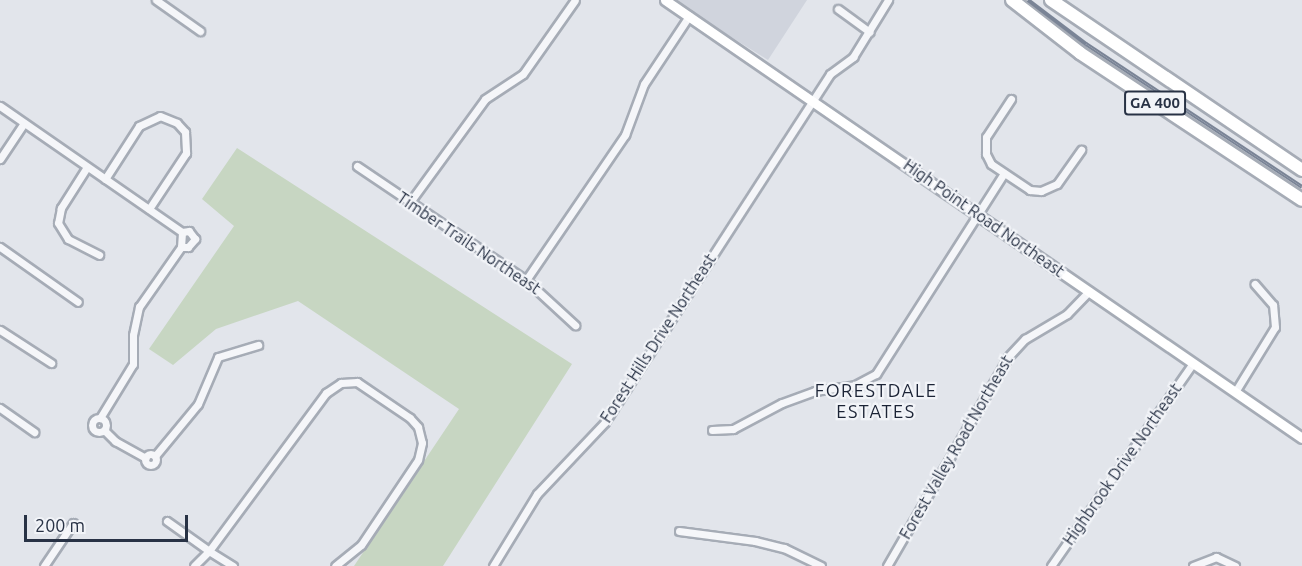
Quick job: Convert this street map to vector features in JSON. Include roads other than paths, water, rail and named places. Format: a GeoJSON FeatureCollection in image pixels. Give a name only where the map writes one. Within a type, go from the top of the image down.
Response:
{"type":"FeatureCollection","features":[{"type":"Feature","properties":{"kind":"highway","name":"GA 400"},"geometry":{"type":"LineString","coordinates":[[1012,0],[1089,59],[1302,200]]}},
{"type":"Feature","properties":{"kind":"highway","name":"GA 400"},"geometry":{"type":"LineString","coordinates":[[1051,0],[1302,170]]}},
{"type":"Feature","properties":{"kind":"street"},"geometry":{"type":"LineString","coordinates":[[410,202],[485,99],[523,74],[575,0]]}},
{"type":"Feature","properties":{"kind":"street","name":"High Point Road Northeast"},"geometry":{"type":"LineString","coordinates":[[665,0],[1302,438]]}},
{"type":"Feature","properties":{"kind":"street","name":"Forest Hills Drive Northeast"},"geometry":{"type":"LineString","coordinates":[[493,566],[537,494],[605,422],[830,74],[853,57],[888,0]]}},
{"type":"Feature","properties":{"kind":"street"},"geometry":{"type":"LineString","coordinates":[[161,1],[200,31]]}},
{"type":"Feature","properties":{"kind":"street"},"geometry":{"type":"LineString","coordinates":[[838,9],[870,32]]}},
{"type":"Feature","properties":{"kind":"street"},"geometry":{"type":"LineString","coordinates":[[526,280],[625,135],[644,84],[689,16]]}},
{"type":"Feature","properties":{"kind":"street"},"geometry":{"type":"LineString","coordinates":[[1011,99],[989,130],[985,146],[991,164],[1030,190],[1050,189],[1081,150]]}},
{"type":"Feature","properties":{"kind":"street"},"geometry":{"type":"LineString","coordinates":[[0,106],[182,232],[189,231],[195,239],[188,247],[181,247]]}},
{"type":"Feature","properties":{"kind":"street"},"geometry":{"type":"LineString","coordinates":[[105,179],[139,126],[160,116],[177,123],[185,132],[186,153],[149,209]]}},
{"type":"Feature","properties":{"kind":"street"},"geometry":{"type":"LineString","coordinates":[[0,159],[24,123]]}},
{"type":"Feature","properties":{"kind":"street","name":"Timber Trails Northeast"},"geometry":{"type":"LineString","coordinates":[[357,166],[526,280],[575,325]]}},
{"type":"Feature","properties":{"kind":"street"},"geometry":{"type":"LineString","coordinates":[[87,167],[61,208],[58,223],[68,239],[99,255]]}},
{"type":"Feature","properties":{"kind":"street"},"geometry":{"type":"LineString","coordinates":[[712,430],[733,429],[782,402],[815,391],[855,385],[876,374],[1004,173]]}},
{"type":"Feature","properties":{"kind":"street"},"geometry":{"type":"LineString","coordinates":[[182,232],[181,247],[142,300],[135,318],[133,364],[100,418],[105,423],[104,430],[115,441],[146,458],[155,456],[198,404],[218,357],[258,345]]}},
{"type":"Feature","properties":{"kind":"street"},"geometry":{"type":"LineString","coordinates":[[0,248],[78,302]]}},
{"type":"Feature","properties":{"kind":"street"},"geometry":{"type":"LineString","coordinates":[[1235,392],[1275,327],[1273,305],[1255,284]]}},
{"type":"Feature","properties":{"kind":"street","name":"Forest Valley Road Northeast"},"geometry":{"type":"LineString","coordinates":[[887,566],[1008,357],[1025,339],[1067,314],[1089,291]]}},
{"type":"Feature","properties":{"kind":"street"},"geometry":{"type":"LineString","coordinates":[[0,330],[51,363]]}},
{"type":"Feature","properties":{"kind":"street","name":"Highbrook Drive Northeast"},"geometry":{"type":"LineString","coordinates":[[1051,566],[1193,363]]}},
{"type":"Feature","properties":{"kind":"street"},"geometry":{"type":"LineString","coordinates":[[194,566],[209,551],[326,393],[341,383],[357,382],[410,418],[418,427],[422,443],[418,460],[360,544],[335,566]]}},
{"type":"Feature","properties":{"kind":"street"},"geometry":{"type":"LineString","coordinates":[[0,408],[34,432]]}},
{"type":"Feature","properties":{"kind":"street"},"geometry":{"type":"LineString","coordinates":[[167,521],[233,566]]}},
{"type":"Feature","properties":{"kind":"street"},"geometry":{"type":"LineString","coordinates":[[44,566],[73,523]]}},
{"type":"Feature","properties":{"kind":"street"},"geometry":{"type":"LineString","coordinates":[[679,531],[755,541],[784,548],[821,566]]}},
{"type":"Feature","properties":{"kind":"street"},"geometry":{"type":"LineString","coordinates":[[1193,566],[1216,557],[1235,566]]}},
{"type":"Feature","properties":{"kind":"railway"},"geometry":{"type":"LineString","coordinates":[[1028,0],[1086,44],[1302,187]]}},
{"type":"Feature","properties":{"kind":"district","name":"FORESTDALE ESTATES"},"geometry":{"type":"Point","coordinates":[876,401]}}]}
